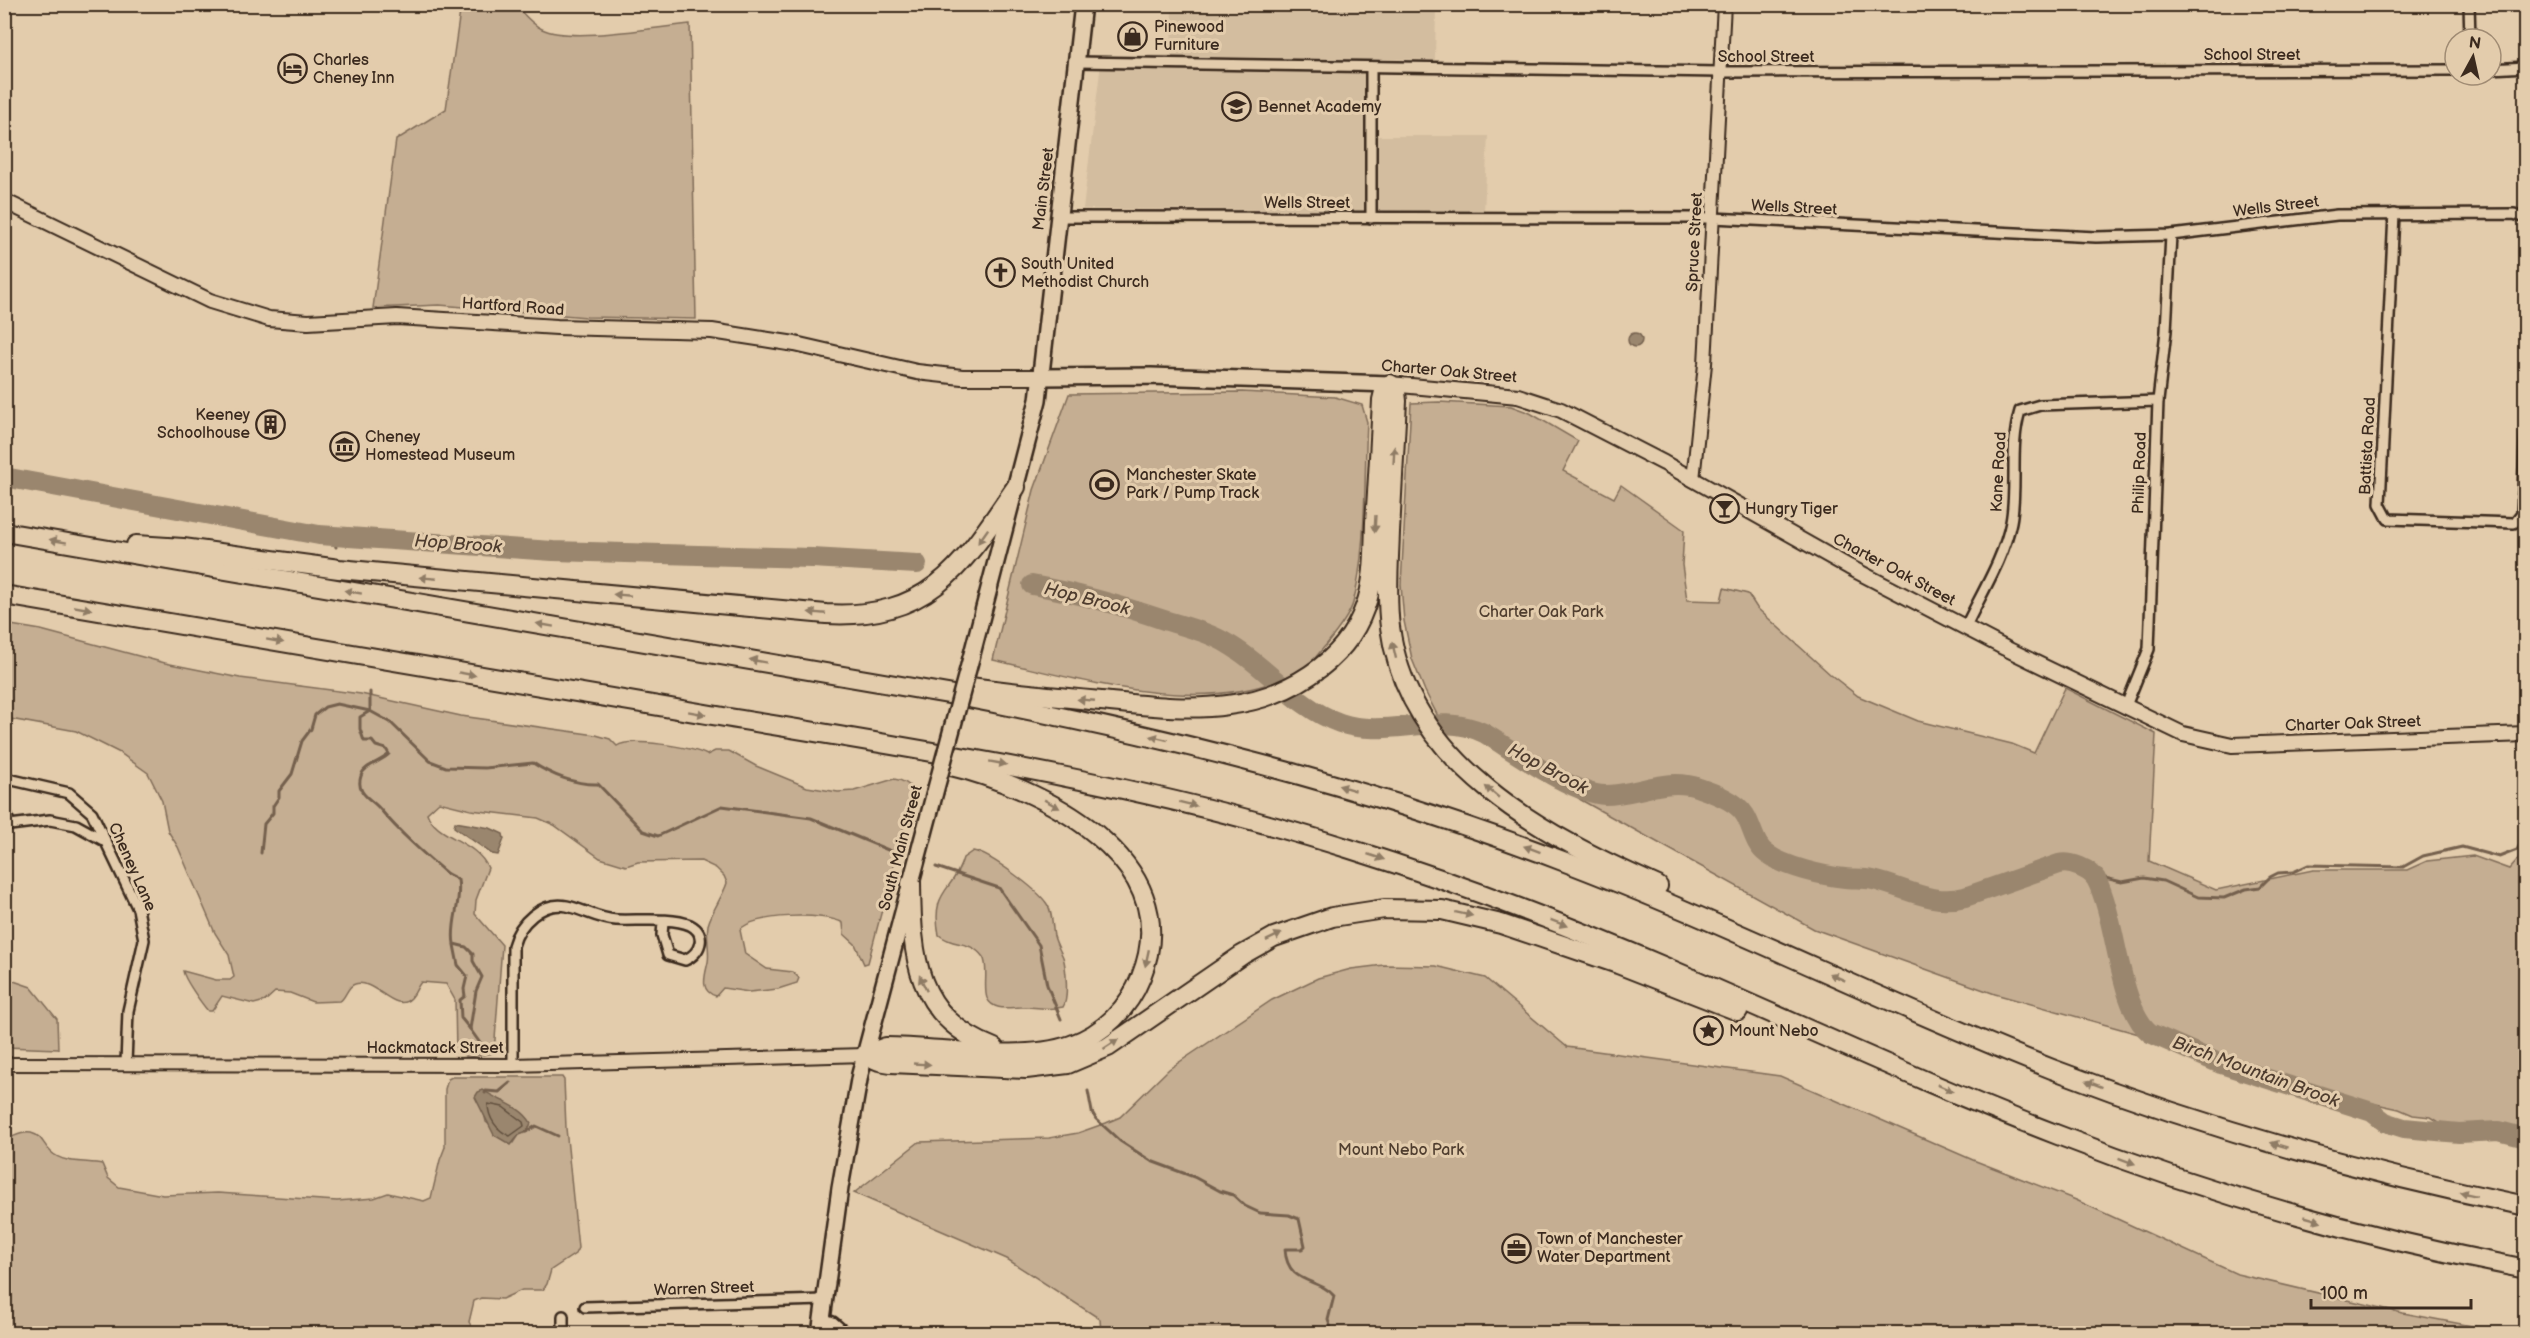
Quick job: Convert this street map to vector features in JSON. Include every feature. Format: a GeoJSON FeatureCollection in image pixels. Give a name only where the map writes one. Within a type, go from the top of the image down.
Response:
{"type":"FeatureCollection","features":[{"type":"Feature","properties":{"kind":"highway"},"geometry":{"type":"LineString","coordinates":[[837,674],[907,677],[1038,695],[1176,707],[1228,705],[1269,695],[1308,676],[1326,663],[1345,643],[1359,621],[1368,596],[1373,563],[1382,400],[1390,384],[1396,392],[1397,401],[1388,573],[1389,619],[1396,657],[1414,704],[1439,741],[1488,789],[1545,830],[1617,868],[1745,926],[1800,960]]}},
{"type":"Feature","properties":{"kind":"highway"},"geometry":{"type":"LineString","coordinates":[[93,547],[169,546],[351,571],[826,614],[860,615],[889,609],[910,601],[949,576],[971,552],[1016,487]]}},
{"type":"Feature","properties":{"kind":"highway"},"geometry":{"type":"LineString","coordinates":[[4,532],[837,674],[1107,726],[1238,757],[1344,786],[1435,815],[1559,860],[1657,898],[2051,1068],[2190,1118],[2347,1165],[2526,1206]]}},
{"type":"Feature","properties":{"kind":"highway"},"geometry":{"type":"LineString","coordinates":[[4,595],[837,736],[1105,784],[1204,807],[1309,836],[1444,880],[1538,915],[1646,958],[2054,1134],[2220,1192],[2381,1238],[2526,1269]]}},
{"type":"Feature","properties":{"kind":"highway"},"geometry":{"type":"LineString","coordinates":[[837,736],[885,752],[972,772],[1039,797],[1097,835],[1118,855],[1133,875],[1147,912],[1149,940],[1142,975],[1129,1000],[1109,1023],[1080,1042],[1047,1052],[1016,1053],[886,1047],[865,1054]]}},
{"type":"Feature","properties":{"kind":"highway"},"geometry":{"type":"LineString","coordinates":[[911,883],[914,953],[919,974],[929,994],[943,1014],[963,1032],[991,1047],[1016,1053]]}},
{"type":"Feature","properties":{"kind":"highway"},"geometry":{"type":"LineString","coordinates":[[865,1054],[886,1062],[1026,1069],[1068,1064],[1108,1047],[1242,955],[1274,937],[1332,916],[1399,908],[1442,910],[1501,924],[1638,972],[1738,1011],[1772,1021],[1803,1026]]}},
{"type":"Feature","properties":{"kind":"main road","name":"Main Street"},"geometry":{"type":"LineString","coordinates":[[1041,377],[1083,4]]}},
{"type":"Feature","properties":{"kind":"main road","name":"Hartford Road"},"geometry":{"type":"LineString","coordinates":[[4,201],[210,301],[269,319],[308,322],[397,317],[557,327],[712,331],[795,344],[875,364],[933,375],[982,378],[1041,377]]}},
{"type":"Feature","properties":{"kind":"main road","name":"Charter Oak Street"},"geometry":{"type":"LineString","coordinates":[[1041,377],[1151,376],[1390,384],[1486,392],[1543,402],[1693,480],[1849,567],[1965,628],[2125,708],[2183,734],[2232,745],[2526,734]]}},
{"type":"Feature","properties":{"kind":"main road","name":"South Main Street"},"geometry":{"type":"LineString","coordinates":[[821,1326],[847,1143],[865,1054],[1033,422],[1041,377]]}},
{"type":"Feature","properties":{"kind":"street","name":"Spruce Street"},"geometry":{"type":"LineString","coordinates":[[1693,480],[1705,364],[1724,4]]}},
{"type":"Feature","properties":{"kind":"street"},"geometry":{"type":"LineString","coordinates":[[2469,4],[2470,27]]}},
{"type":"Feature","properties":{"kind":"street","name":"School Street"},"geometry":{"type":"LineString","coordinates":[[1077,62],[1720,72],[2443,70]]}},
{"type":"Feature","properties":{"kind":"street"},"geometry":{"type":"LineString","coordinates":[[1371,67],[1371,218]]}},
{"type":"Feature","properties":{"kind":"street"},"geometry":{"type":"LineString","coordinates":[[2503,68],[2526,67]]}},
{"type":"Feature","properties":{"kind":"street","name":"Battista Road"},"geometry":{"type":"LineString","coordinates":[[2394,214],[2380,504],[2388,519],[2514,523],[2522,513],[2526,422]]}},
{"type":"Feature","properties":{"kind":"street","name":"Wells Street"},"geometry":{"type":"LineString","coordinates":[[1059,218],[1713,218],[2096,237],[2171,235],[2337,215],[2514,214],[2526,218]]}},
{"type":"Feature","properties":{"kind":"street","name":"Philip Road"},"geometry":{"type":"LineString","coordinates":[[2125,708],[2149,649],[2158,401],[2166,331],[2171,235]]}},
{"type":"Feature","properties":{"kind":"street","name":"Kane Road"},"geometry":{"type":"LineString","coordinates":[[1965,628],[2003,549],[2011,521],[2014,432],[2020,411],[2040,405],[2158,401]]}},
{"type":"Feature","properties":{"kind":"street","name":"Cheney Lane"},"geometry":{"type":"LineString","coordinates":[[4,778],[69,793],[92,813],[138,909],[144,940],[128,1011],[126,1064]]}},
{"type":"Feature","properties":{"kind":"street"},"geometry":{"type":"LineString","coordinates":[[4,808],[7,827],[50,820],[76,825],[105,841]]}},
{"type":"Feature","properties":{"kind":"street"},"geometry":{"type":"LineString","coordinates":[[513,1065],[513,946],[520,928],[529,918],[550,907],[563,905],[605,919],[663,922],[691,926],[700,937],[699,950],[696,954],[685,960],[668,955],[662,935],[663,922]]}},
{"type":"Feature","properties":{"kind":"street","name":"Hackmatack Street"},"geometry":{"type":"LineString","coordinates":[[4,1064],[513,1065],[865,1054]]}},
{"type":"Feature","properties":{"kind":"street","name":"Warren Street"},"geometry":{"type":"LineString","coordinates":[[585,1307],[824,1300]]}},
{"type":"Feature","properties":{"kind":"street"},"geometry":{"type":"LineString","coordinates":[[563,1316],[563,1334]]}},
{"type":"Feature","properties":{"kind":"street"},"geometry":{"type":"LineString","coordinates":[[821,1326],[839,1326],[847,1334]]}},
{"type":"Feature","properties":{"kind":"shaded area","name":"Bennet Academy"},"geometry":{"type":"Polygon","coordinates":[[[1268,4],[1436,5],[1435,60],[1379,59],[1377,136],[1488,136],[1484,211],[1083,209],[1102,55],[1171,55],[1172,5],[1201,5],[1201,11],[1267,11],[1268,4]]]}},
{"type":"Feature","properties":{"kind":"green space"},"geometry":{"type":"Polygon","coordinates":[[[461,5],[515,5],[538,27],[555,33],[573,35],[614,33],[690,24],[696,319],[587,317],[439,305],[373,308],[396,140],[446,109],[461,5]]]}},
{"type":"Feature","properties":{"kind":"green space"},"geometry":{"type":"Polygon","coordinates":[[[1242,392],[1335,397],[1362,405],[1367,422],[1363,537],[1353,603],[1330,641],[1313,661],[1273,682],[1235,692],[1195,694],[1153,692],[1111,686],[993,660],[1034,490],[1069,394],[1242,392]]]}},
{"type":"Feature","properties":{"kind":"green space","name":"Charter Oak Park"},"geometry":{"type":"Polygon","coordinates":[[[1439,402],[1511,406],[1530,413],[1578,441],[1563,471],[1614,498],[1621,485],[1684,530],[1682,565],[1687,600],[1721,601],[1724,588],[1748,594],[1757,608],[1831,675],[1858,696],[1918,721],[2012,744],[2034,753],[2065,688],[2156,734],[2149,861],[2216,890],[2313,870],[2407,870],[2427,861],[2473,856],[2509,869],[2525,851],[2526,944],[2519,1007],[2521,1109],[2525,1109],[2525,1141],[2498,1137],[2439,1122],[2431,1117],[2413,1115],[2399,1109],[2312,1090],[2146,1036],[1995,994],[1814,929],[1581,800],[1542,770],[1489,738],[1443,726],[1412,659],[1404,621],[1401,585],[1411,403],[1439,402]]]}},
{"type":"Feature","properties":{"kind":"green space"},"geometry":{"type":"Polygon","coordinates":[[[5,624],[41,630],[165,663],[240,678],[361,694],[461,716],[596,735],[610,739],[617,746],[634,742],[661,744],[707,755],[715,751],[729,751],[756,766],[807,787],[838,792],[854,791],[894,779],[903,781],[913,792],[868,963],[864,964],[855,944],[844,934],[843,923],[834,919],[789,916],[758,921],[740,930],[745,954],[767,969],[793,972],[799,978],[797,983],[778,989],[749,992],[723,988],[716,996],[707,991],[704,982],[708,958],[708,925],[727,883],[716,868],[701,861],[638,862],[626,866],[600,858],[554,825],[538,818],[471,810],[439,802],[427,813],[431,821],[438,828],[475,851],[488,868],[476,900],[475,914],[502,945],[494,1053],[468,1057],[456,1052],[455,1000],[446,984],[421,982],[411,998],[405,1002],[398,1002],[362,984],[352,985],[340,1001],[313,1002],[290,993],[275,992],[265,1001],[254,1004],[222,996],[212,1011],[208,1011],[183,971],[216,980],[230,980],[234,977],[229,955],[215,933],[178,847],[168,831],[162,801],[148,773],[120,753],[76,731],[5,718],[5,624]]]}},
{"type":"Feature","properties":{"kind":"green space"},"geometry":{"type":"Polygon","coordinates":[[[973,851],[990,858],[1013,873],[1034,890],[1049,907],[1054,936],[1065,968],[1066,990],[1063,1007],[1052,1009],[1002,1008],[993,1005],[986,994],[986,966],[983,957],[972,948],[939,935],[937,920],[940,899],[954,878],[963,858],[973,851]]]}},
{"type":"Feature","properties":{"kind":"green space","name":"Mount Nebo Park"},"geometry":{"type":"Polygon","coordinates":[[[1384,965],[1436,966],[1485,978],[1567,1047],[1780,1076],[1973,1160],[2076,1200],[2237,1274],[2403,1313],[2509,1333],[1101,1333],[1100,1319],[1007,1259],[854,1193],[919,1142],[1049,1138],[1078,1133],[1120,1117],[1169,1069],[1272,1000],[1318,978],[1351,969],[1384,965]]]}},
{"type":"Feature","properties":{"kind":"green space"},"geometry":{"type":"Polygon","coordinates":[[[5,978],[31,987],[57,1019],[58,1049],[5,1047],[5,978]]]}},
{"type":"Feature","properties":{"kind":"green space"},"geometry":{"type":"Polygon","coordinates":[[[452,1077],[562,1077],[564,1080],[566,1128],[578,1248],[575,1254],[551,1270],[543,1290],[522,1290],[502,1299],[481,1298],[474,1301],[469,1322],[475,1333],[5,1334],[5,1139],[24,1133],[35,1134],[51,1152],[62,1159],[102,1164],[108,1178],[119,1187],[163,1195],[218,1193],[337,1201],[374,1198],[388,1193],[424,1201],[431,1198],[445,1147],[445,1089],[448,1079],[452,1077]],[[494,1098],[484,1113],[486,1122],[514,1143],[519,1135],[527,1132],[505,1102],[494,1098]]]}},
{"type":"Feature","properties":{"kind":"water"},"geometry":{"type":"Polygon","coordinates":[[[1632,333],[1638,333],[1642,340],[1638,347],[1632,347],[1628,343],[1628,337],[1632,333]]]}},
{"type":"Feature","properties":{"kind":"water"},"geometry":{"type":"Polygon","coordinates":[[[455,822],[490,828],[503,834],[504,839],[498,855],[492,854],[454,827],[455,822]]]}},
{"type":"Feature","properties":{"kind":"water"},"geometry":{"type":"Polygon","coordinates":[[[483,1090],[522,1112],[531,1123],[527,1132],[519,1135],[511,1145],[494,1135],[475,1097],[483,1090]]]}},
{"type":"Feature","properties":{"kind":"waterway","name":"Hop Brook"},"geometry":{"type":"LineString","coordinates":[[4,477],[319,535],[553,551],[812,558],[917,564]]}},
{"type":"Feature","properties":{"kind":"waterway"},"geometry":{"type":"LineString","coordinates":[[332,536],[336,547]]}},
{"type":"Feature","properties":{"kind":"waterway","name":"Hop Brook"},"geometry":{"type":"LineString","coordinates":[[1032,585],[1115,604],[1213,636],[1242,653],[1309,707],[1340,723],[1376,728],[1431,724],[1467,727],[1484,733],[1560,780],[1592,793],[1617,794],[1676,784],[1711,792],[1725,798],[1741,810],[1759,846],[1767,854],[1784,863],[1816,873],[1873,880],[1929,897],[1953,899],[1965,897],[2059,864],[2079,867],[2096,879],[2109,916],[2124,983],[2131,1003],[2139,1021],[2150,1033],[2221,1064],[2372,1112],[2385,1122],[2404,1128],[2459,1133],[2499,1131],[2526,1138]]}},
{"type":"Feature","properties":{"kind":"waterway"},"geometry":{"type":"LineString","coordinates":[[370,692],[370,711],[390,722],[430,761],[446,767],[485,768],[533,763],[564,778],[581,783],[598,784],[643,831],[658,836],[722,806],[811,818],[893,852]]}},
{"type":"Feature","properties":{"kind":"waterway"},"geometry":{"type":"LineString","coordinates":[[261,853],[264,824],[273,813],[273,806],[279,797],[279,791],[292,774],[302,741],[311,729],[315,715],[325,707],[337,704],[370,711]]}},
{"type":"Feature","properties":{"kind":"waterway"},"geometry":{"type":"LineString","coordinates":[[370,711],[360,717],[360,729],[364,741],[372,741],[376,746],[386,749],[389,754],[363,772],[360,787],[365,796],[377,805],[412,843],[446,873],[458,880],[454,944],[466,947],[473,954],[473,961],[482,977],[476,991],[470,1029],[480,1043],[500,1050]]}},
{"type":"Feature","properties":{"kind":"waterway"},"geometry":{"type":"LineString","coordinates":[[2092,875],[2122,882],[2144,878],[2163,881],[2198,897],[2224,898],[2246,889],[2260,887],[2278,873],[2293,872],[2308,865],[2403,867],[2423,856],[2462,847],[2499,857],[2517,850],[2526,833]]}},
{"type":"Feature","properties":{"kind":"waterway"},"geometry":{"type":"LineString","coordinates":[[936,867],[999,888],[1039,945],[1047,985],[1061,1019]]}},
{"type":"Feature","properties":{"kind":"waterway"},"geometry":{"type":"LineString","coordinates":[[454,945],[458,965],[467,976],[465,996],[460,1000],[461,1018],[470,1029]]}},
{"type":"Feature","properties":{"kind":"waterway"},"geometry":{"type":"LineString","coordinates":[[485,1093],[486,1091],[499,1092],[510,1083]]}},
{"type":"Feature","properties":{"kind":"waterway"},"geometry":{"type":"LineString","coordinates":[[1088,1091],[1092,1112],[1096,1119],[1120,1141],[1151,1161],[1233,1195],[1245,1206],[1260,1213],[1289,1215],[1299,1219],[1305,1246],[1302,1249],[1285,1249],[1287,1261],[1297,1275],[1328,1290],[1334,1296],[1328,1320],[1333,1334]]}},
{"type":"Feature","properties":{"kind":"waterway"},"geometry":{"type":"LineString","coordinates":[[526,1132],[536,1126],[558,1136]]}},
{"type":"Feature","properties":{"kind":"place","name":"Pinewood Furniture"},"geometry":{"type":"Point","coordinates":[1133,36]}},
{"type":"Feature","properties":{"kind":"place","name":"Charles Cheney Inn"},"geometry":{"type":"Point","coordinates":[292,69]}},
{"type":"Feature","properties":{"kind":"place","name":"Bennet Academy"},"geometry":{"type":"Point","coordinates":[1237,107]}},
{"type":"Feature","properties":{"kind":"place","name":"South United Methodist Church"},"geometry":{"type":"Point","coordinates":[1000,273]}},
{"type":"Feature","properties":{"kind":"place","name":"Keeney Schoolhouse"},"geometry":{"type":"Point","coordinates":[271,424]}},
{"type":"Feature","properties":{"kind":"place","name":"Cheney Homestead Museum"},"geometry":{"type":"Point","coordinates":[344,446]}},
{"type":"Feature","properties":{"kind":"place","name":"Manchester Skate Park / Pump Track"},"geometry":{"type":"Point","coordinates":[1105,484]}},
{"type":"Feature","properties":{"kind":"place","name":"Hungry Tiger"},"geometry":{"type":"Point","coordinates":[1724,509]}},
{"type":"Feature","properties":{"kind":"place","name":"Mount Nebo"},"geometry":{"type":"Point","coordinates":[1708,1031]}},
{"type":"Feature","properties":{"kind":"place","name":"Town of Manchester Water Department"},"geometry":{"type":"Point","coordinates":[1516,1248]}},
{"type":"Feature","properties":{"kind":"water label","name":"Birch Mountain Brook"},"geometry":{"type":"Point","coordinates":[2256,1072]}}]}
